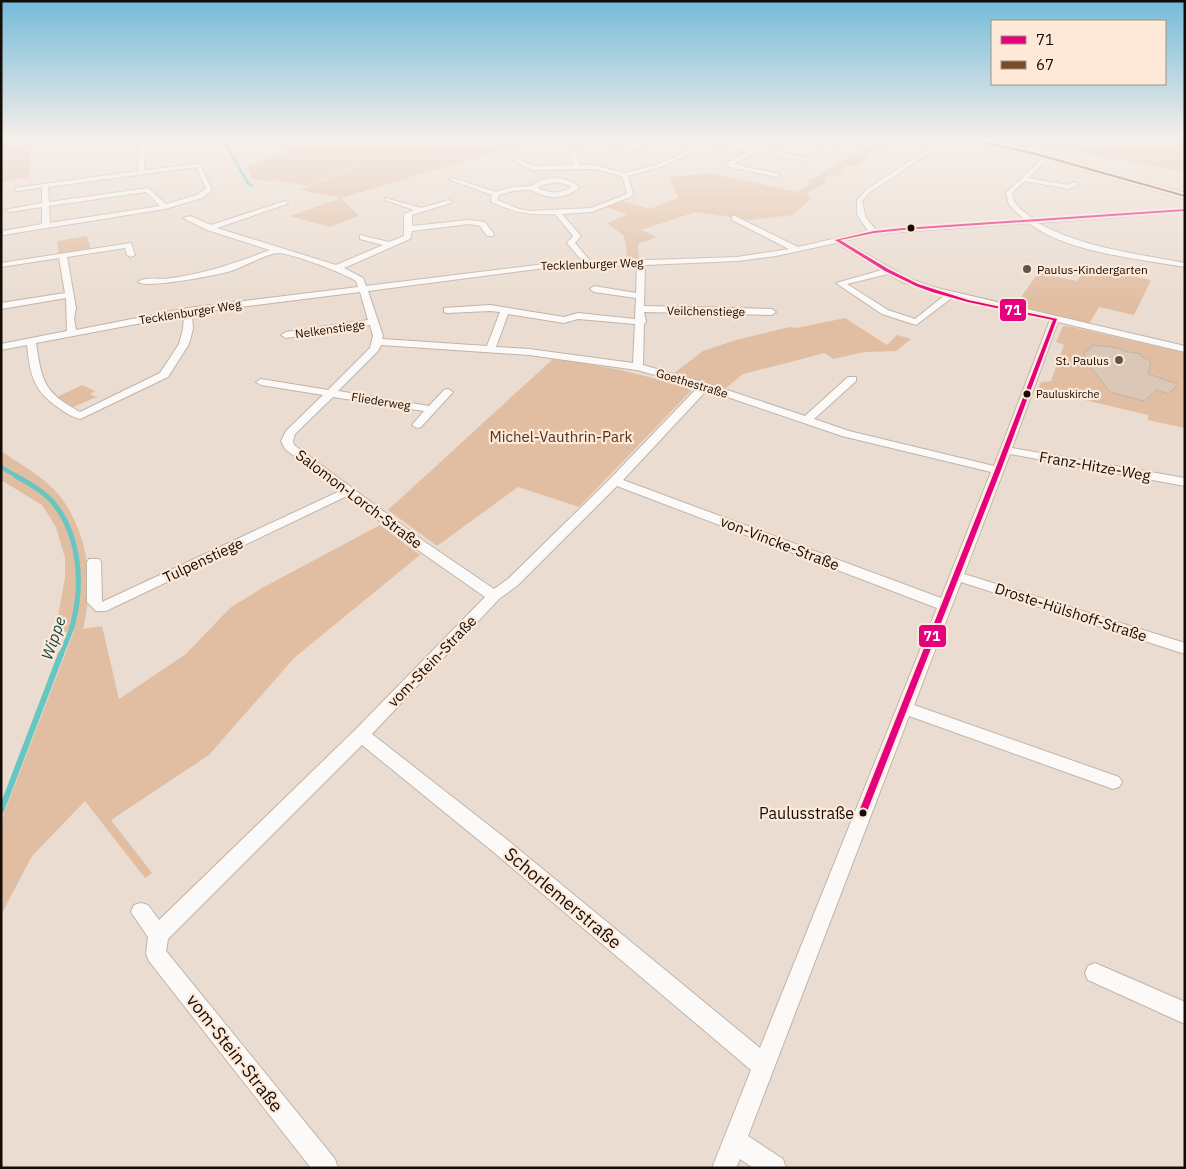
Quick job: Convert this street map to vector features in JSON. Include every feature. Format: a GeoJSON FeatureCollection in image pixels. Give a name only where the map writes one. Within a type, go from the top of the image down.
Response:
{"type":"FeatureCollection","features":[{"type":"Feature","properties":{"kind":"street"},"geometry":{"type":"LineString","coordinates":[[45,193],[46,226]]}},
{"type":"Feature","properties":{"kind":"street"},"geometry":{"type":"LineString","coordinates":[[9,210],[129,193]]}},
{"type":"Feature","properties":{"kind":"street"},"geometry":{"type":"LineString","coordinates":[[151,193],[165,207]]}},
{"type":"Feature","properties":{"kind":"street"},"geometry":{"type":"LineString","coordinates":[[6,233],[165,207],[190,200],[206,193]]}},
{"type":"Feature","properties":{"kind":"street"},"geometry":{"type":"LineString","coordinates":[[492,193],[501,193]]}},
{"type":"Feature","properties":{"kind":"street"},"geometry":{"type":"LineString","coordinates":[[545,193],[568,193]]}},
{"type":"Feature","properties":{"kind":"street"},"geometry":{"type":"LineString","coordinates":[[496,194],[492,201],[517,211],[530,213],[592,210],[628,196],[630,193]]}},
{"type":"Feature","properties":{"kind":"street"},"geometry":{"type":"LineString","coordinates":[[867,193],[860,201],[861,216],[868,227],[874,232]]}},
{"type":"Feature","properties":{"kind":"street"},"geometry":{"type":"LineString","coordinates":[[1010,193],[1008,197],[1016,209],[1053,234],[1080,244],[1185,264]]}},
{"type":"Feature","properties":{"kind":"street"},"geometry":{"type":"LineString","coordinates":[[1173,193],[1185,196]]}},
{"type":"Feature","properties":{"kind":"street"},"geometry":{"type":"LineString","coordinates":[[387,199],[418,210]]}},
{"type":"Feature","properties":{"kind":"street"},"geometry":{"type":"LineString","coordinates":[[337,268],[407,237],[409,229],[408,215],[418,210],[449,202]]}},
{"type":"Feature","properties":{"kind":"street"},"geometry":{"type":"LineString","coordinates":[[210,228],[285,203]]}},
{"type":"Feature","properties":{"kind":"street","name":"Tecklenburger Weg"},"geometry":{"type":"LineString","coordinates":[[1,347],[188,311],[545,266],[588,263],[737,260],[776,254],[874,232],[1185,210]]}},
{"type":"Feature","properties":{"kind":"street"},"geometry":{"type":"LineString","coordinates":[[556,212],[577,236],[572,243],[588,263]]}},
{"type":"Feature","properties":{"kind":"street"},"geometry":{"type":"LineString","coordinates":[[187,218],[210,228],[337,268],[360,280],[374,322],[378,342]]}},
{"type":"Feature","properties":{"kind":"street"},"geometry":{"type":"LineString","coordinates":[[735,218],[796,249]]}},
{"type":"Feature","properties":{"kind":"street"},"geometry":{"type":"LineString","coordinates":[[409,229],[469,222],[482,224],[490,234]]}},
{"type":"Feature","properties":{"kind":"street"},"geometry":{"type":"LineString","coordinates":[[363,237],[391,245]]}},
{"type":"Feature","properties":{"kind":"street"},"geometry":{"type":"LineString","coordinates":[[837,240],[888,271],[917,285],[950,295],[1185,350]]}},
{"type":"Feature","properties":{"kind":"street"},"geometry":{"type":"LineString","coordinates":[[1,265],[128,245],[131,255]]}},
{"type":"Feature","properties":{"kind":"street"},"geometry":{"type":"LineString","coordinates":[[142,282],[165,281],[228,269],[278,250]]}},
{"type":"Feature","properties":{"kind":"street"},"geometry":{"type":"LineString","coordinates":[[63,256],[70,294],[72,333]]}},
{"type":"Feature","properties":{"kind":"street"},"geometry":{"type":"LineString","coordinates":[[638,367],[641,322],[641,262]]}},
{"type":"Feature","properties":{"kind":"street"},"geometry":{"type":"LineString","coordinates":[[888,271],[840,283],[885,312],[916,322],[950,295]]}},
{"type":"Feature","properties":{"kind":"street"},"geometry":{"type":"LineString","coordinates":[[594,289],[640,296]]}},
{"type":"Feature","properties":{"kind":"street"},"geometry":{"type":"LineString","coordinates":[[1,306],[70,294]]}},
{"type":"Feature","properties":{"kind":"street"},"geometry":{"type":"LineString","coordinates":[[447,310],[490,308],[564,320],[578,316],[641,322]]}},
{"type":"Feature","properties":{"kind":"street","name":"Veilchenstiege"},"geometry":{"type":"LineString","coordinates":[[641,309],[772,312]]}},
{"type":"Feature","properties":{"kind":"street"},"geometry":{"type":"LineString","coordinates":[[31,341],[35,374],[41,388],[57,404],[80,416],[164,375],[184,344],[188,329],[188,311]]}},
{"type":"Feature","properties":{"kind":"street"},"geometry":{"type":"LineString","coordinates":[[491,349],[505,311]]}},
{"type":"Feature","properties":{"kind":"street"},"geometry":{"type":"LineString","coordinates":[[724,1168],[1055,320]]}},
{"type":"Feature","properties":{"kind":"street","name":"Nelkenstiege"},"geometry":{"type":"LineString","coordinates":[[286,335],[374,322]]}},
{"type":"Feature","properties":{"kind":"street","name":"Goethestraße"},"geometry":{"type":"LineString","coordinates":[[378,342],[566,356],[638,367],[705,386],[846,434],[998,470]]}},
{"type":"Feature","properties":{"kind":"street","name":"Salomon-Lorch-Straße"},"geometry":{"type":"LineString","coordinates":[[378,342],[375,349],[290,434],[287,441],[289,447],[494,596]]}},
{"type":"Feature","properties":{"kind":"street"},"geometry":{"type":"LineString","coordinates":[[806,421],[852,380]]}},
{"type":"Feature","properties":{"kind":"street","name":"Fliederweg"},"geometry":{"type":"LineString","coordinates":[[261,382],[431,409]]}},
{"type":"Feature","properties":{"kind":"street","name":"vom-Stein-Straße"},"geometry":{"type":"LineString","coordinates":[[326,1168],[156,954],[158,935],[361,735],[494,596],[513,582],[615,481],[705,386]]}},
{"type":"Feature","properties":{"kind":"street","name":"Fliederweg"},"geometry":{"type":"LineString","coordinates":[[417,425],[448,392]]}},
{"type":"Feature","properties":{"kind":"street","name":"Franz-Hitze-Weg"},"geometry":{"type":"LineString","coordinates":[[1005,450],[1185,482]]}},
{"type":"Feature","properties":{"kind":"street","name":"von-Vincke-Straße"},"geometry":{"type":"LineString","coordinates":[[615,481],[944,605]]}},
{"type":"Feature","properties":{"kind":"street","name":"Tulpenstiege"},"geometry":{"type":"LineString","coordinates":[[94,562],[94,602],[102,608],[349,491]]}},
{"type":"Feature","properties":{"kind":"street","name":"Droste-Hülshoff-Straße"},"geometry":{"type":"LineString","coordinates":[[956,576],[1185,649]]}},
{"type":"Feature","properties":{"kind":"street"},"geometry":{"type":"LineString","coordinates":[[905,708],[1113,782]]}},
{"type":"Feature","properties":{"kind":"street","name":"Schorlemerstraße"},"geometry":{"type":"LineString","coordinates":[[361,735],[498,844],[763,1065]]}},
{"type":"Feature","properties":{"kind":"street"},"geometry":{"type":"LineString","coordinates":[[141,912],[158,935]]}},
{"type":"Feature","properties":{"kind":"street"},"geometry":{"type":"LineString","coordinates":[[1095,973],[1185,1013]]}},
{"type":"Feature","properties":{"kind":"street"},"geometry":{"type":"LineString","coordinates":[[734,1141],[774,1168]]}},
{"type":"Feature","properties":{"kind":"green space"},"geometry":{"type":"Polygon","coordinates":[[[314,193],[359,193],[341,198],[314,193]]]}},
{"type":"Feature","properties":{"kind":"green space"},"geometry":{"type":"Polygon","coordinates":[[[676,193],[808,193],[811,199],[793,215],[748,220],[696,212],[641,230],[657,237],[638,244],[639,259],[628,259],[624,236],[607,223],[628,214],[606,207],[621,201],[650,209],[678,198],[676,193]]]}},
{"type":"Feature","properties":{"kind":"green space"},"geometry":{"type":"Polygon","coordinates":[[[341,198],[359,216],[330,227],[290,216],[341,198]]]}},
{"type":"Feature","properties":{"kind":"green space"},"geometry":{"type":"Polygon","coordinates":[[[87,236],[91,250],[59,255],[57,241],[87,236]]]}},
{"type":"Feature","properties":{"kind":"green space"},"geometry":{"type":"Polygon","coordinates":[[[1087,267],[1151,280],[1134,315],[1099,307],[1089,324],[1014,307],[1038,273],[1077,281],[1087,267]]]}},
{"type":"Feature","properties":{"kind":"green space"},"geometry":{"type":"Polygon","coordinates":[[[845,318],[887,345],[897,335],[911,339],[896,351],[865,352],[833,359],[825,353],[743,374],[726,388],[674,373],[703,351],[736,340],[790,327],[797,328],[845,318]]]}},
{"type":"Feature","properties":{"kind":"green space"},"geometry":{"type":"Polygon","coordinates":[[[1063,326],[1185,353],[1185,428],[1148,420],[1148,415],[1038,389],[1041,382],[1051,381],[1064,345],[1056,342],[1063,326]]]}},
{"type":"Feature","properties":{"kind":"green space","name":"Michel-Vauthrin-Park"},"geometry":{"type":"Polygon","coordinates":[[[554,358],[616,369],[691,388],[690,392],[579,507],[518,487],[437,546],[388,510],[554,358]]]}},
{"type":"Feature","properties":{"kind":"green space"},"geometry":{"type":"Polygon","coordinates":[[[82,385],[95,391],[90,394],[97,397],[73,407],[57,397],[82,385]]]}},
{"type":"Feature","properties":{"kind":"green space"},"geometry":{"type":"Polygon","coordinates":[[[1,451],[50,485],[62,499],[71,514],[78,529],[87,562],[88,595],[83,629],[102,626],[119,699],[186,654],[230,608],[262,588],[380,525],[420,555],[294,658],[209,755],[111,820],[152,873],[145,878],[85,801],[32,856],[1,915],[1,821],[74,631],[55,633],[65,577],[65,558],[56,527],[42,505],[1,480],[1,451]]]}},
{"type":"Feature","properties":{"kind":"building"},"geometry":{"type":"Polygon","coordinates":[[[1092,345],[1119,348],[1123,351],[1141,354],[1141,356],[1151,362],[1148,374],[1178,384],[1168,394],[1156,390],[1144,401],[1110,392],[1087,362],[1084,352],[1089,350],[1092,345]]]}},
{"type":"Feature","properties":{"kind":"waterway","name":"Wippe"},"geometry":{"type":"LineString","coordinates":[[1,467],[18,477]]}},
{"type":"Feature","properties":{"kind":"waterway","name":"Wippe"},"geometry":{"type":"LineString","coordinates":[[16,476],[32,485],[51,500],[63,518],[74,546],[77,562],[78,593],[72,627],[61,655]]}},
{"type":"Feature","properties":{"kind":"waterway","name":"Wippe"},"geometry":{"type":"LineString","coordinates":[[1,811],[61,654]]}},
{"type":"Feature","properties":{"kind":"transit line","name":"67"},"geometry":{"type":"LineString","coordinates":[[1173,193],[1185,196]]}},
{"type":"Feature","properties":{"kind":"transit line","name":"71"},"geometry":{"type":"LineString","coordinates":[[837,240],[874,232],[903,229],[1185,210]]}},
{"type":"Feature","properties":{"kind":"transit line","name":"71"},"geometry":{"type":"LineString","coordinates":[[837,240],[886,270],[917,285],[968,301],[1055,319],[998,470],[862,814]]}},
{"type":"Feature","properties":{"kind":"place","name":"Paulus-Kindergarten"},"geometry":{"type":"Point","coordinates":[1027,269]}},
{"type":"Feature","properties":{"kind":"place","name":"St. Paulus"},"geometry":{"type":"Point","coordinates":[1119,360]}},
{"type":"Feature","properties":{"kind":"place","name":"Pauluskirche"},"geometry":{"type":"Point","coordinates":[1027,394]}},
{"type":"Feature","properties":{"kind":"place","name":"Paulusstraße"},"geometry":{"type":"Point","coordinates":[863,813]}}]}
